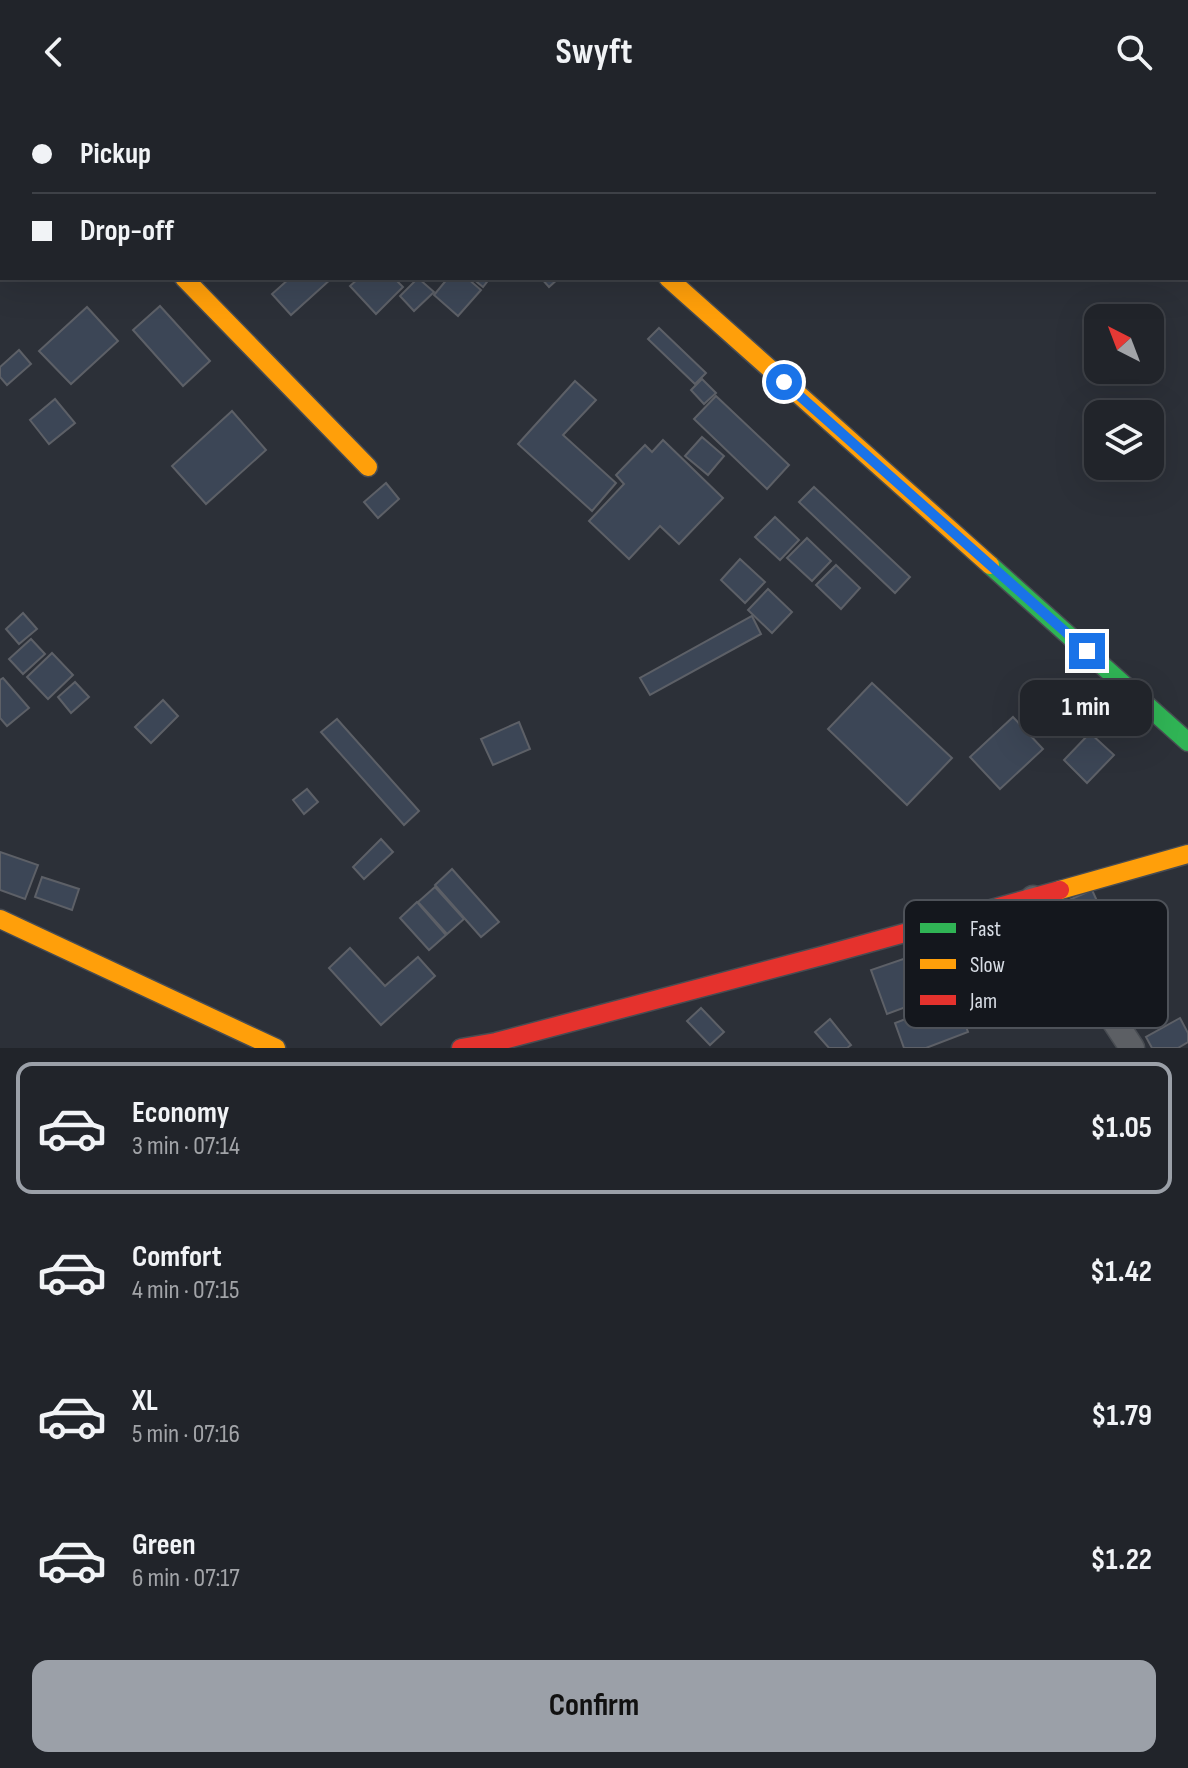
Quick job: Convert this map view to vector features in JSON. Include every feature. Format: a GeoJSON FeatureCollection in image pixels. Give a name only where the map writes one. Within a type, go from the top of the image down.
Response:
{"type":"FeatureCollection","features":[{"type":"Feature","properties":{"kind":"main road"},"geometry":{"type":"LineString","coordinates":[[186,280],[368,467]]}},
{"type":"Feature","properties":{"kind":"main road"},"geometry":{"type":"LineString","coordinates":[[670,280],[1185,738]]}},
{"type":"Feature","properties":{"kind":"main road"},"geometry":{"type":"LineString","coordinates":[[1026,900],[1188,854]]}},
{"type":"Feature","properties":{"kind":"main road"},"geometry":{"type":"LineString","coordinates":[[0,919],[276,1048]]}},
{"type":"Feature","properties":{"kind":"main road"},"geometry":{"type":"LineString","coordinates":[[461,1048],[511,1038],[904,933]]}},
{"type":"Feature","properties":{"kind":"street"},"geometry":{"type":"LineString","coordinates":[[1119,1028],[1132,1048]]}},
{"type":"Feature","properties":{"kind":"building"},"geometry":{"type":"Polygon","coordinates":[[[288,280],[330,280],[291,315],[272,294],[288,280]]]}},
{"type":"Feature","properties":{"kind":"building"},"geometry":{"type":"Polygon","coordinates":[[[357,280],[396,280],[403,287],[376,314],[350,286],[357,280]]]}},
{"type":"Feature","properties":{"kind":"building"},"geometry":{"type":"Polygon","coordinates":[[[416,280],[434,292],[414,311],[400,296],[416,280]]]}},
{"type":"Feature","properties":{"kind":"building"},"geometry":{"type":"Polygon","coordinates":[[[446,280],[469,280],[481,290],[458,316],[434,295],[446,280]]]}},
{"type":"Feature","properties":{"kind":"building"},"geometry":{"type":"Polygon","coordinates":[[[474,280],[488,280],[483,287],[474,280]]]}},
{"type":"Feature","properties":{"kind":"building"},"geometry":{"type":"Polygon","coordinates":[[[543,280],[557,280],[549,287],[543,280]]]}},
{"type":"Feature","properties":{"kind":"building"},"geometry":{"type":"Polygon","coordinates":[[[160,306],[210,361],[183,386],[133,330],[160,306]]]}},
{"type":"Feature","properties":{"kind":"building"},"geometry":{"type":"Polygon","coordinates":[[[87,307],[118,341],[71,384],[39,351],[87,307]]]}},
{"type":"Feature","properties":{"kind":"building"},"geometry":{"type":"Polygon","coordinates":[[[659,328],[706,373],[695,384],[648,339],[659,328]]]}},
{"type":"Feature","properties":{"kind":"building"},"geometry":{"type":"Polygon","coordinates":[[[19,350],[31,364],[7,385],[0,377],[0,367],[19,350]]]}},
{"type":"Feature","properties":{"kind":"building"},"geometry":{"type":"Polygon","coordinates":[[[702,379],[716,393],[704,404],[691,390],[702,379]]]}},
{"type":"Feature","properties":{"kind":"building"},"geometry":{"type":"Polygon","coordinates":[[[575,381],[596,400],[563,435],[616,483],[592,511],[518,444],[575,381]]]}},
{"type":"Feature","properties":{"kind":"building"},"geometry":{"type":"Polygon","coordinates":[[[716,396],[789,465],[767,489],[694,419],[716,396]]]}},
{"type":"Feature","properties":{"kind":"building"},"geometry":{"type":"Polygon","coordinates":[[[55,399],[75,423],[49,444],[30,420],[55,399]]]}},
{"type":"Feature","properties":{"kind":"building"},"geometry":{"type":"Polygon","coordinates":[[[232,411],[266,450],[206,504],[172,466],[232,411]]]}},
{"type":"Feature","properties":{"kind":"building"},"geometry":{"type":"Polygon","coordinates":[[[702,437],[724,456],[708,475],[685,456],[702,437]]]}},
{"type":"Feature","properties":{"kind":"building"},"geometry":{"type":"Polygon","coordinates":[[[663,440],[723,498],[679,544],[660,526],[629,559],[589,521],[624,484],[616,475],[645,445],[652,452],[663,440]]]}},
{"type":"Feature","properties":{"kind":"building"},"geometry":{"type":"Polygon","coordinates":[[[386,483],[399,499],[378,518],[364,502],[386,483]]]}},
{"type":"Feature","properties":{"kind":"building"},"geometry":{"type":"Polygon","coordinates":[[[814,487],[910,577],[895,593],[799,502],[814,487]]]}},
{"type":"Feature","properties":{"kind":"building"},"geometry":{"type":"Polygon","coordinates":[[[775,517],[799,540],[780,560],[755,537],[775,517]]]}},
{"type":"Feature","properties":{"kind":"building"},"geometry":{"type":"Polygon","coordinates":[[[807,538],[831,561],[812,581],[787,558],[807,538]]]}},
{"type":"Feature","properties":{"kind":"building"},"geometry":{"type":"Polygon","coordinates":[[[740,559],[765,582],[745,603],[721,580],[740,559]]]}},
{"type":"Feature","properties":{"kind":"building"},"geometry":{"type":"Polygon","coordinates":[[[836,565],[860,588],[841,609],[816,585],[836,565]]]}},
{"type":"Feature","properties":{"kind":"building"},"geometry":{"type":"Polygon","coordinates":[[[768,589],[792,612],[772,633],[748,610],[768,589]]]}},
{"type":"Feature","properties":{"kind":"building"},"geometry":{"type":"Polygon","coordinates":[[[23,613],[37,629],[19,644],[6,629],[23,613]]]}},
{"type":"Feature","properties":{"kind":"building"},"geometry":{"type":"Polygon","coordinates":[[[752,616],[761,634],[650,695],[640,678],[752,616]]]}},
{"type":"Feature","properties":{"kind":"building"},"geometry":{"type":"Polygon","coordinates":[[[31,639],[45,654],[23,674],[9,659],[31,639]]]}},
{"type":"Feature","properties":{"kind":"building"},"geometry":{"type":"Polygon","coordinates":[[[52,653],[73,675],[48,699],[27,677],[52,653]]]}},
{"type":"Feature","properties":{"kind":"building"},"geometry":{"type":"Polygon","coordinates":[[[3,678],[29,708],[7,726],[0,718],[0,680],[3,678]]]}},
{"type":"Feature","properties":{"kind":"building"},"geometry":{"type":"Polygon","coordinates":[[[75,682],[89,697],[71,713],[58,697],[75,682]]]}},
{"type":"Feature","properties":{"kind":"building"},"geometry":{"type":"Polygon","coordinates":[[[872,683],[952,758],[907,805],[828,729],[872,683]]]}},
{"type":"Feature","properties":{"kind":"building"},"geometry":{"type":"Polygon","coordinates":[[[163,700],[178,716],[151,743],[135,727],[163,700]]]}},
{"type":"Feature","properties":{"kind":"building"},"geometry":{"type":"Polygon","coordinates":[[[1013,717],[1043,749],[1000,789],[970,757],[1013,717]]]}},
{"type":"Feature","properties":{"kind":"building"},"geometry":{"type":"Polygon","coordinates":[[[337,719],[419,811],[404,825],[321,732],[337,719]]]}},
{"type":"Feature","properties":{"kind":"building"},"geometry":{"type":"Polygon","coordinates":[[[519,722],[530,749],[493,765],[481,739],[519,722]]]}},
{"type":"Feature","properties":{"kind":"building"},"geometry":{"type":"Polygon","coordinates":[[[1090,733],[1114,755],[1087,783],[1064,760],[1090,733]]]}},
{"type":"Feature","properties":{"kind":"building"},"geometry":{"type":"Polygon","coordinates":[[[307,789],[318,802],[304,814],[293,800],[307,789]]]}},
{"type":"Feature","properties":{"kind":"building"},"geometry":{"type":"Polygon","coordinates":[[[381,839],[393,852],[364,879],[353,867],[381,839]]]}},
{"type":"Feature","properties":{"kind":"building"},"geometry":{"type":"Polygon","coordinates":[[[0,852],[38,865],[25,899],[0,890],[0,852]]]}},
{"type":"Feature","properties":{"kind":"building"},"geometry":{"type":"Polygon","coordinates":[[[452,869],[499,922],[481,937],[435,885],[452,869]]]}},
{"type":"Feature","properties":{"kind":"building"},"geometry":{"type":"Polygon","coordinates":[[[42,877],[79,889],[72,910],[35,897],[42,877]]]}},
{"type":"Feature","properties":{"kind":"building"},"geometry":{"type":"Polygon","coordinates":[[[435,887],[464,919],[447,934],[418,902],[435,887]]]}},
{"type":"Feature","properties":{"kind":"building"},"geometry":{"type":"Polygon","coordinates":[[[1092,890],[1097,900],[1069,900],[1092,890]]]}},
{"type":"Feature","properties":{"kind":"building"},"geometry":{"type":"Polygon","coordinates":[[[417,902],[446,935],[429,950],[400,918],[417,902]]]}},
{"type":"Feature","properties":{"kind":"building"},"geometry":{"type":"Polygon","coordinates":[[[350,948],[385,986],[418,957],[435,976],[381,1025],[329,968],[350,948]]]}},
{"type":"Feature","properties":{"kind":"building"},"geometry":{"type":"Polygon","coordinates":[[[904,959],[904,1008],[887,1014],[871,970],[904,959]]]}},
{"type":"Feature","properties":{"kind":"building"},"geometry":{"type":"Polygon","coordinates":[[[701,1008],[724,1032],[710,1045],[687,1021],[701,1008]]]}},
{"type":"Feature","properties":{"kind":"building"},"geometry":{"type":"Polygon","coordinates":[[[1180,1018],[1188,1033],[1188,1042],[1178,1048],[1152,1048],[1146,1037],[1168,1028],[1168,1025],[1180,1018]]]}},
{"type":"Feature","properties":{"kind":"building"},"geometry":{"type":"Polygon","coordinates":[[[830,1019],[851,1045],[847,1048],[829,1048],[815,1032],[830,1019]]]}},
{"type":"Feature","properties":{"kind":"building"},"geometry":{"type":"Polygon","coordinates":[[[904,1020],[904,1028],[966,1028],[968,1032],[926,1048],[904,1048],[895,1023],[904,1020]]]}},
{"type":"Feature","properties":{"kind":"traffic: fast"},"geometry":{"type":"LineString","coordinates":[[990,565],[1188,742]]}},
{"type":"Feature","properties":{"kind":"traffic: slow"},"geometry":{"type":"LineString","coordinates":[[186,280],[368,467]]}},
{"type":"Feature","properties":{"kind":"traffic: slow"},"geometry":{"type":"LineString","coordinates":[[670,280],[990,565]]}},
{"type":"Feature","properties":{"kind":"traffic: slow"},"geometry":{"type":"LineString","coordinates":[[1060,890],[1188,854]]}},
{"type":"Feature","properties":{"kind":"traffic: slow"},"geometry":{"type":"LineString","coordinates":[[0,919],[276,1048]]}},
{"type":"Feature","properties":{"kind":"traffic: jam"},"geometry":{"type":"LineString","coordinates":[[1024,900],[1060,890]]}},
{"type":"Feature","properties":{"kind":"traffic: jam"},"geometry":{"type":"LineString","coordinates":[[461,1048],[496,1042],[904,933]]}},
{"type":"Feature","properties":{"kind":"route"},"geometry":{"type":"LineString","coordinates":[[784,382],[1087,651]]}}]}
